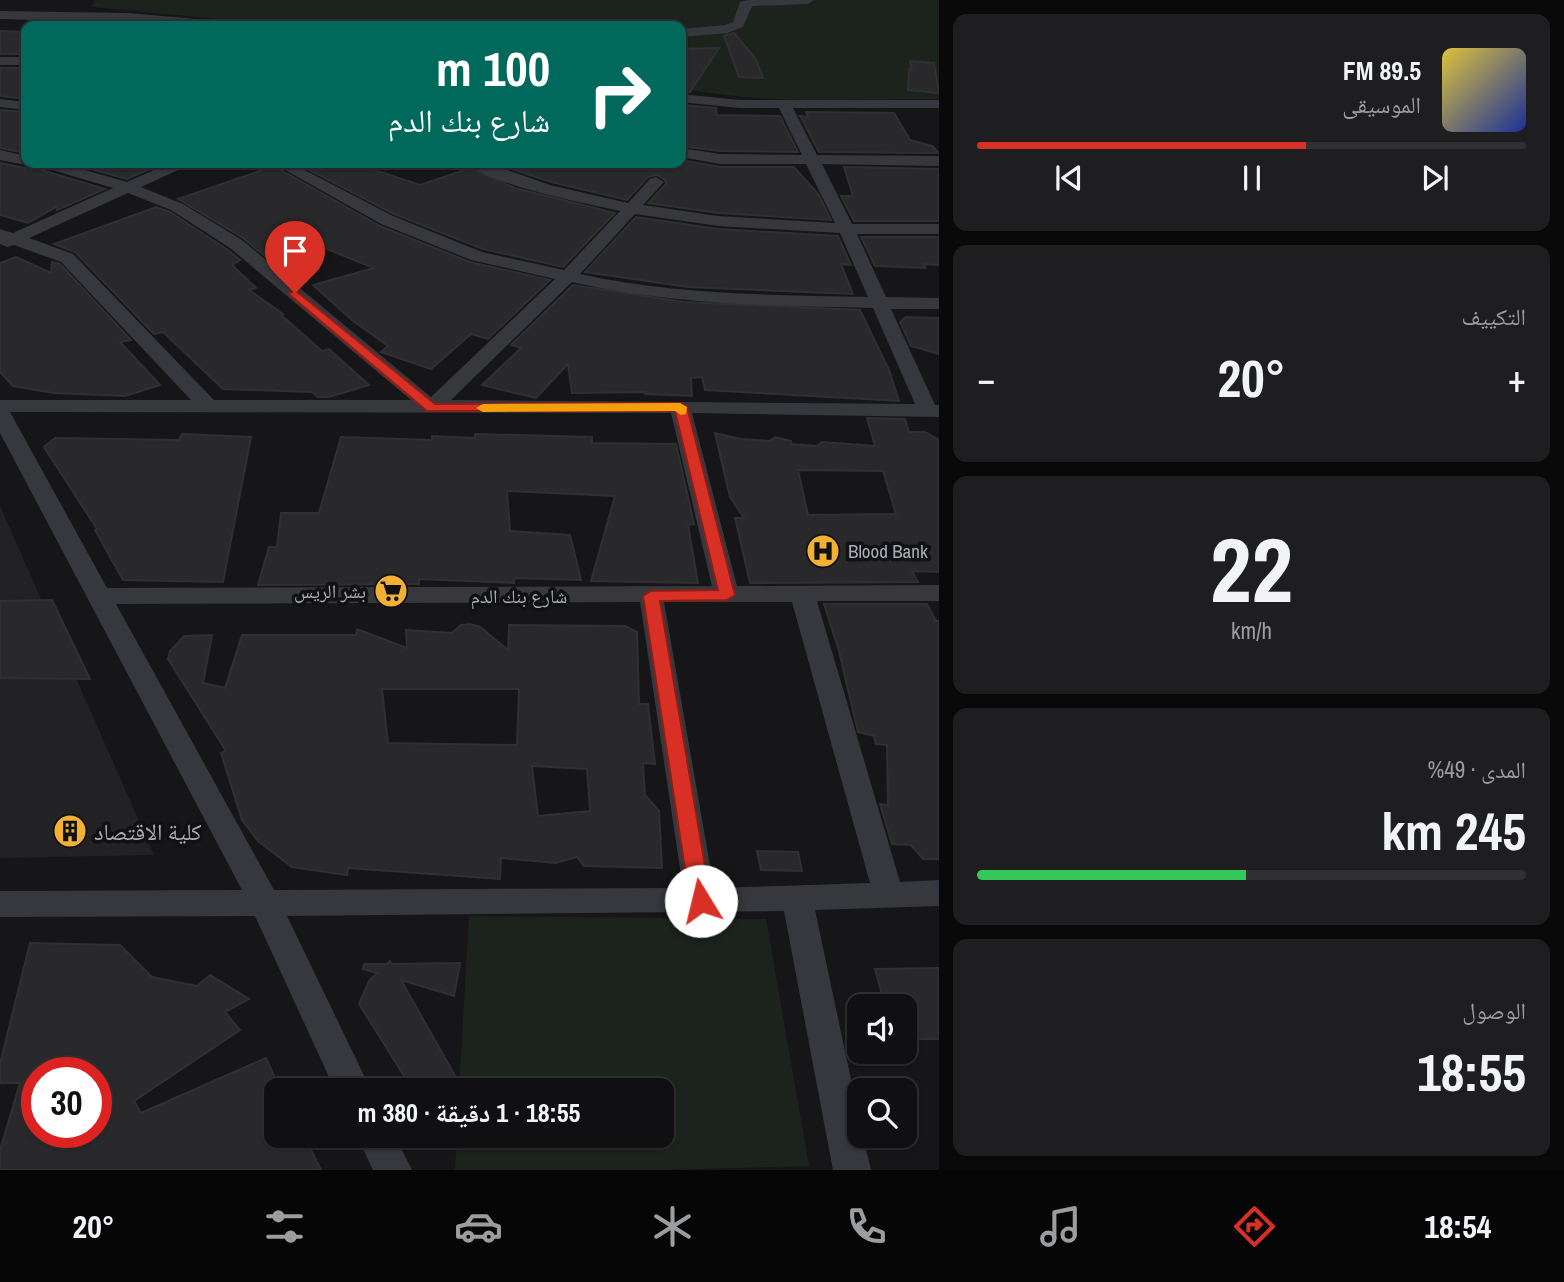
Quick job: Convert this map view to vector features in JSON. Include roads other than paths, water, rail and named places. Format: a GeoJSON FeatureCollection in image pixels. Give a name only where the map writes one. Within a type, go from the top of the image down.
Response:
{"type":"FeatureCollection","features":[{"type":"Feature","properties":{"kind":"street"},"geometry":{"type":"LineString","coordinates":[[686,33],[726,29],[739,24],[744,5],[751,3],[808,0]]}},
{"type":"Feature","properties":{"kind":"street"},"geometry":{"type":"LineString","coordinates":[[0,15],[128,17],[173,21]]}},
{"type":"Feature","properties":{"kind":"street"},"geometry":{"type":"LineString","coordinates":[[0,21],[21,22]]}},
{"type":"Feature","properties":{"kind":"street"},"geometry":{"type":"LineString","coordinates":[[0,61],[21,61]]}},
{"type":"Feature","properties":{"kind":"street"},"geometry":{"type":"LineString","coordinates":[[686,99],[784,105],[939,104]]}},
{"type":"Feature","properties":{"kind":"street"},"geometry":{"type":"LineString","coordinates":[[0,103],[21,105]]}},
{"type":"Feature","properties":{"kind":"street"},"geometry":{"type":"LineString","coordinates":[[0,406],[680,407],[933,411],[879,303],[814,161],[784,105]]}},
{"type":"Feature","properties":{"kind":"street"},"geometry":{"type":"LineString","coordinates":[[686,154],[720,159],[939,161]]}},
{"type":"Feature","properties":{"kind":"street"},"geometry":{"type":"LineString","coordinates":[[0,155],[21,159]]}},
{"type":"Feature","properties":{"kind":"street"},"geometry":{"type":"LineString","coordinates":[[61,168],[126,187],[177,207],[236,244],[432,408]]}},
{"type":"Feature","properties":{"kind":"street"},"geometry":{"type":"LineString","coordinates":[[5,239],[170,168]]}},
{"type":"Feature","properties":{"kind":"street"},"geometry":{"type":"LineString","coordinates":[[289,168],[387,220],[464,251],[629,290],[727,300],[939,304]]}},
{"type":"Feature","properties":{"kind":"street"},"geometry":{"type":"LineString","coordinates":[[486,168],[553,190],[632,209],[754,224],[847,230],[939,229]]}},
{"type":"Feature","properties":{"kind":"street"},"geometry":{"type":"LineString","coordinates":[[432,408],[568,276],[656,182]]}},
{"type":"Feature","properties":{"kind":"street"},"geometry":{"type":"LineString","coordinates":[[5,239],[67,258],[209,407]]}},
{"type":"Feature","properties":{"kind":"street"},"geometry":{"type":"LineString","coordinates":[[680,407],[727,595]]}},
{"type":"Feature","properties":{"kind":"street"},"geometry":{"type":"LineString","coordinates":[[0,414],[266,905],[347,1078]]}},
{"type":"Feature","properties":{"kind":"street","name":"شارع بنك الدم"},"geometry":{"type":"LineString","coordinates":[[99,596],[939,593]]}},
{"type":"Feature","properties":{"kind":"street"},"geometry":{"type":"LineString","coordinates":[[802,594],[889,897]]}},
{"type":"Feature","properties":{"kind":"street"},"geometry":{"type":"LineString","coordinates":[[651,596],[701,901]]}},
{"type":"Feature","properties":{"kind":"street"},"geometry":{"type":"LineString","coordinates":[[0,904],[266,905],[701,901],[889,897],[939,893]]}},
{"type":"Feature","properties":{"kind":"street"},"geometry":{"type":"LineString","coordinates":[[796,898],[852,1170]]}},
{"type":"Feature","properties":{"kind":"street"},"geometry":{"type":"LineString","coordinates":[[381,1148],[393,1170]]}},
{"type":"Feature","properties":{"kind":"place","name":"Blood Bank"},"geometry":{"type":"Point","coordinates":[823,551]}},
{"type":"Feature","properties":{"kind":"place","name":"بشر الريس"},"geometry":{"type":"Point","coordinates":[391,591]}},
{"type":"Feature","properties":{"kind":"place","name":"كلية الاقتصاد"},"geometry":{"type":"Point","coordinates":[70,831]}}]}
